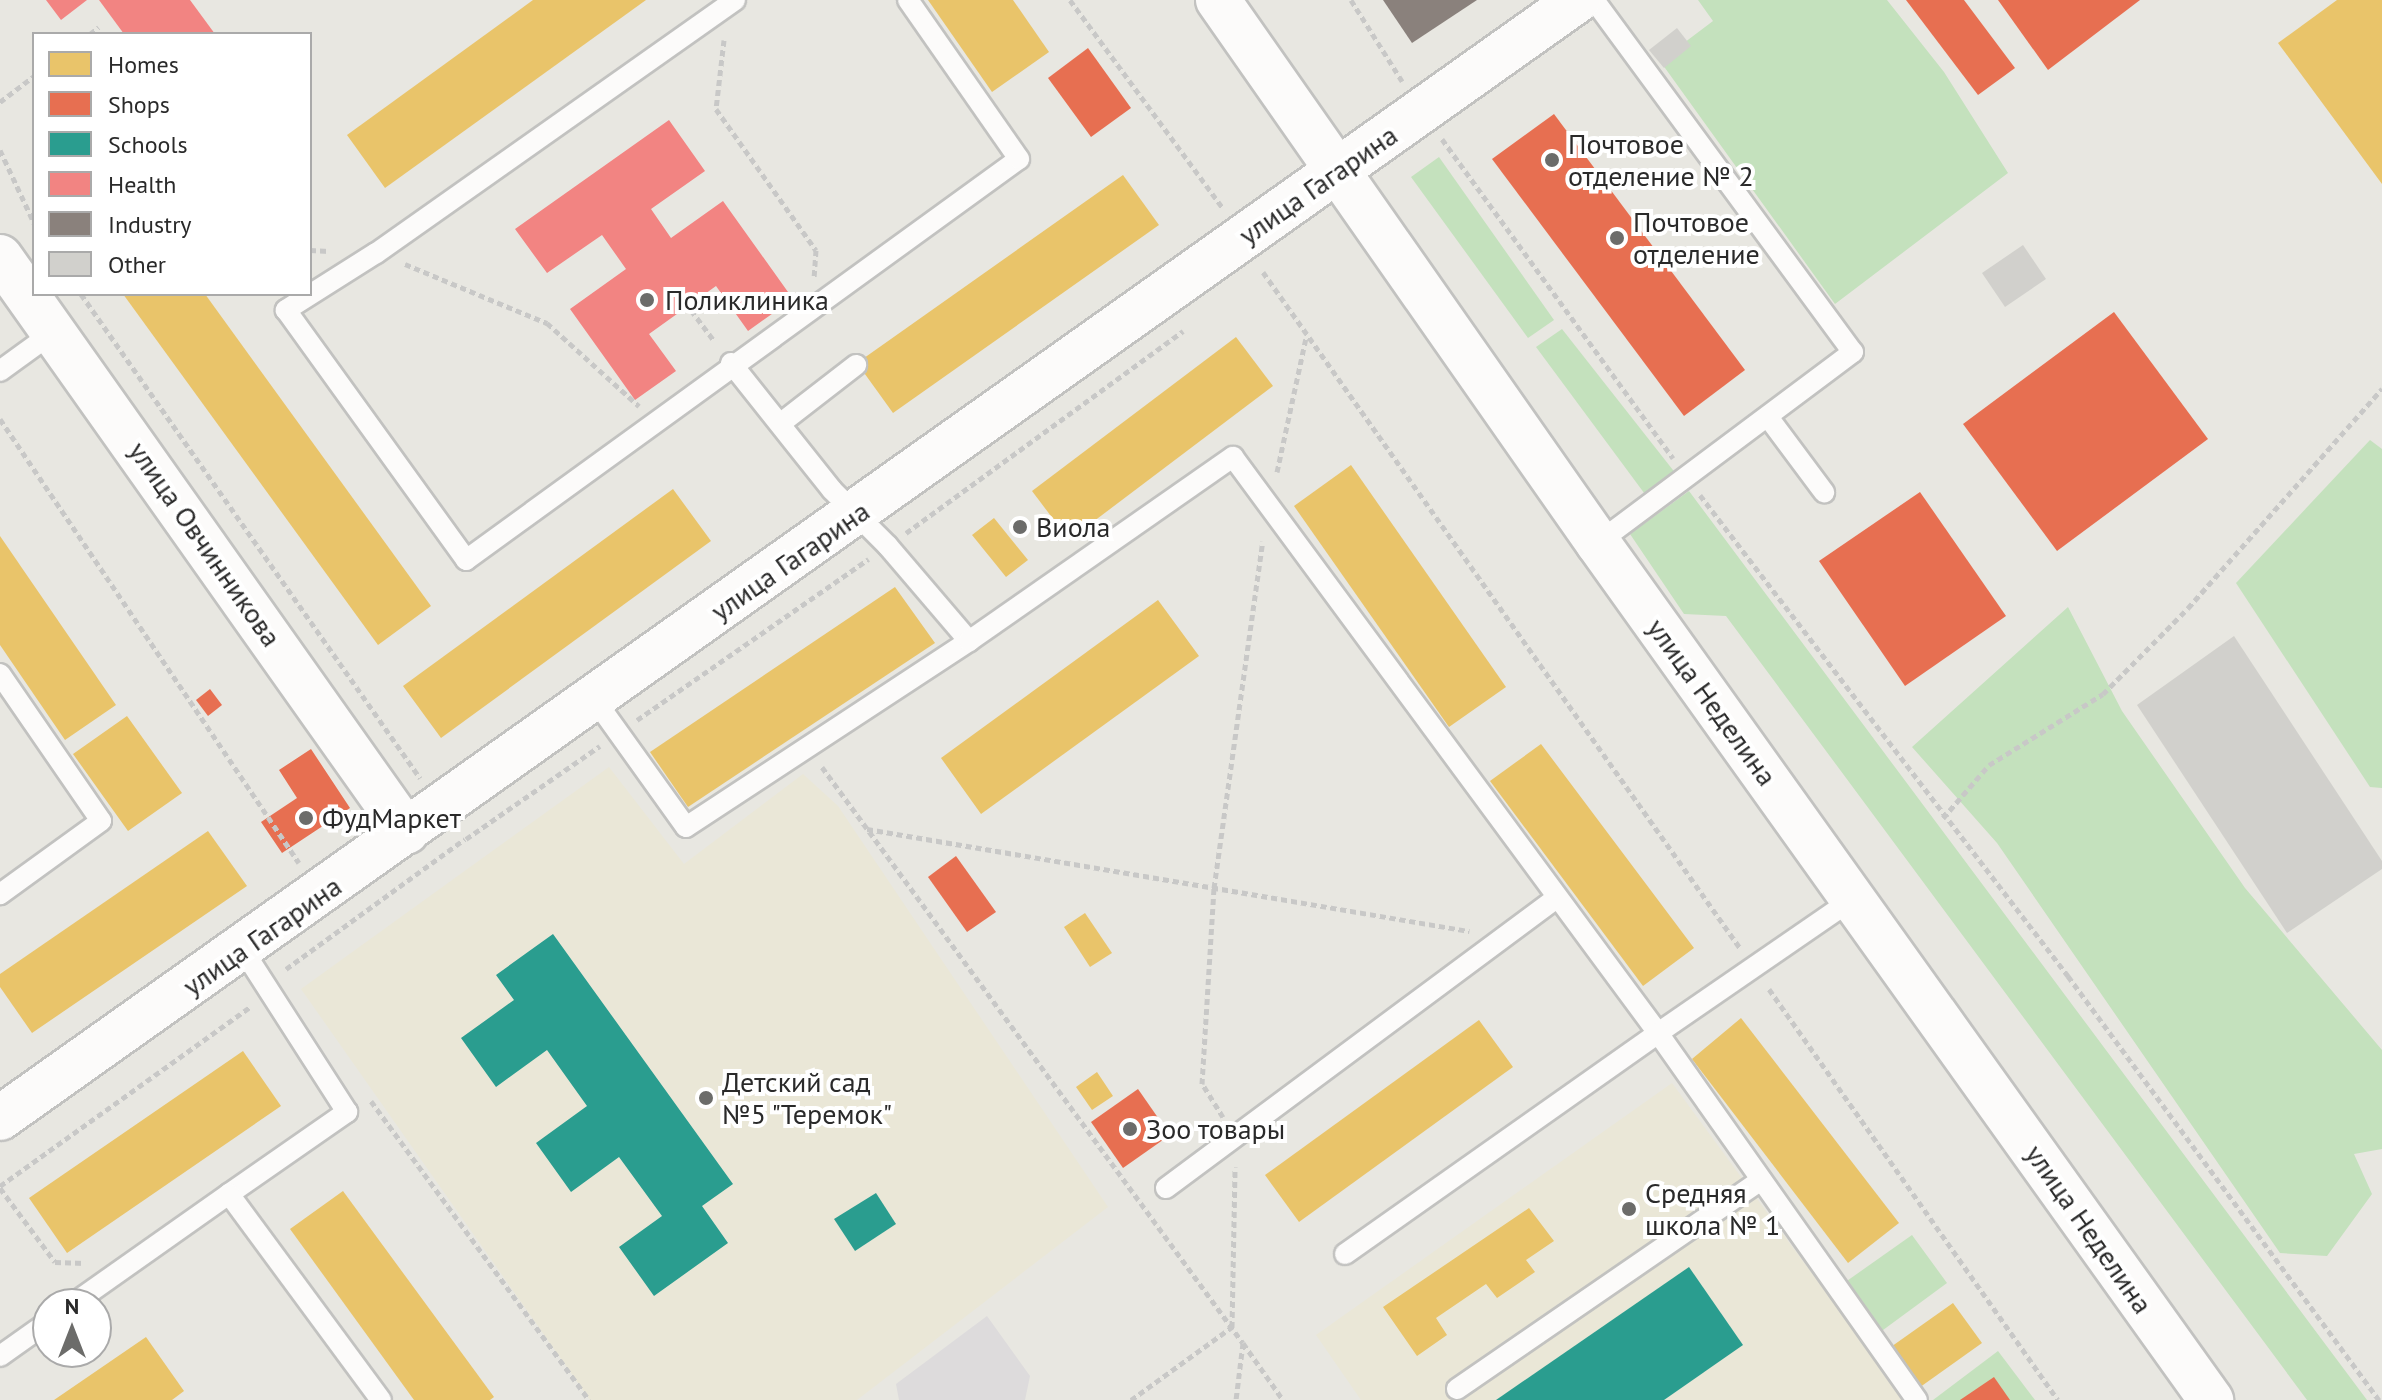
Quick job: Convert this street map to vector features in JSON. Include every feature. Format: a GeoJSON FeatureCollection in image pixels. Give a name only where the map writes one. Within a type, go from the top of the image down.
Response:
{"type":"FeatureCollection","features":[{"type":"Feature","properties":{"kind":"street","name":"улица Неделина"},"geometry":{"type":"LineString","coordinates":[[1218,0],[1598,543],[2211,1400]]}},
{"type":"Feature","properties":{"kind":"street","name":"улица Гагарина"},"geometry":{"type":"LineString","coordinates":[[0,1118],[243,950],[333,911],[407,832],[1578,0]]}},
{"type":"Feature","properties":{"kind":"street","name":"улица Овчинникова"},"geometry":{"type":"LineString","coordinates":[[0,257],[407,832]]}},
{"type":"Feature","properties":{"kind":"lane"},"geometry":{"type":"LineString","coordinates":[[308,296],[286,310],[466,560],[731,363],[1019,159],[908,0]]}},
{"type":"Feature","properties":{"kind":"lane"},"geometry":{"type":"LineString","coordinates":[[1594,0],[1853,352],[1688,479],[1598,543]]}},
{"type":"Feature","properties":{"kind":"lane"},"geometry":{"type":"LineString","coordinates":[[312,294],[376,253],[731,2]]}},
{"type":"Feature","properties":{"kind":"lane"},"geometry":{"type":"LineString","coordinates":[[0,371],[55,331]]}},
{"type":"Feature","properties":{"kind":"lane"},"geometry":{"type":"LineString","coordinates":[[731,363],[832,490],[857,513],[969,641]]}},
{"type":"Feature","properties":{"kind":"lane"},"geometry":{"type":"LineString","coordinates":[[781,423],[856,365]]}},
{"type":"Feature","properties":{"kind":"lane"},"geometry":{"type":"LineString","coordinates":[[1768,417],[1824,492]]}},
{"type":"Feature","properties":{"kind":"lane"},"geometry":{"type":"LineString","coordinates":[[595,700],[686,827],[969,641],[1233,457],[1658,1033],[1917,1400]]}},
{"type":"Feature","properties":{"kind":"lane"},"geometry":{"type":"LineString","coordinates":[[0,674],[101,821],[0,894]]}},
{"type":"Feature","properties":{"kind":"lane"},"geometry":{"type":"LineString","coordinates":[[1166,1188],[1556,898]]}},
{"type":"Feature","properties":{"kind":"lane"},"geometry":{"type":"LineString","coordinates":[[1345,1254],[1853,899]]}},
{"type":"Feature","properties":{"kind":"lane"},"geometry":{"type":"LineString","coordinates":[[96,1288],[347,1112],[243,950]]}},
{"type":"Feature","properties":{"kind":"lane"},"geometry":{"type":"LineString","coordinates":[[1457,1389],[1761,1180]]}},
{"type":"Feature","properties":{"kind":"lane"},"geometry":{"type":"LineString","coordinates":[[229,1194],[381,1400]]}},
{"type":"Feature","properties":{"kind":"lane"},"geometry":{"type":"LineString","coordinates":[[0,1356],[32,1333]]}},
{"type":"Feature","properties":{"kind":"path"},"geometry":{"type":"LineString","coordinates":[[1070,0],[1226,213]]}},
{"type":"Feature","properties":{"kind":"path"},"geometry":{"type":"LineString","coordinates":[[1351,0],[1421,111],[1688,479],[1943,818],[2068,976],[2379,1400]]}},
{"type":"Feature","properties":{"kind":"path"},"geometry":{"type":"LineString","coordinates":[[731,2],[716,109],[816,250],[811,306]]}},
{"type":"Feature","properties":{"kind":"path"},"geometry":{"type":"LineString","coordinates":[[93,32],[99,27]]}},
{"type":"Feature","properties":{"kind":"path"},"geometry":{"type":"LineString","coordinates":[[0,102],[32,78]]}},
{"type":"Feature","properties":{"kind":"path"},"geometry":{"type":"LineString","coordinates":[[0,150],[32,219]]}},
{"type":"Feature","properties":{"kind":"path"},"geometry":{"type":"LineString","coordinates":[[312,250],[376,253],[547,323],[639,406],[651,398]]}},
{"type":"Feature","properties":{"kind":"path"},"geometry":{"type":"LineString","coordinates":[[1263,272],[2058,1400]]}},
{"type":"Feature","properties":{"kind":"path"},"geometry":{"type":"LineString","coordinates":[[82,296],[424,784]]}},
{"type":"Feature","properties":{"kind":"path"},"geometry":{"type":"LineString","coordinates":[[691,310],[731,363]]}},
{"type":"Feature","properties":{"kind":"path"},"geometry":{"type":"LineString","coordinates":[[1232,1327],[1235,1136],[1202,1084],[1214,888],[1269,505],[1307,337]]}},
{"type":"Feature","properties":{"kind":"path"},"geometry":{"type":"LineString","coordinates":[[705,352],[714,341]]}},
{"type":"Feature","properties":{"kind":"path"},"geometry":{"type":"LineString","coordinates":[[1943,818],[1989,765],[2103,694],[2188,608],[2382,389]]}},
{"type":"Feature","properties":{"kind":"path"},"geometry":{"type":"LineString","coordinates":[[0,419],[333,911]]}},
{"type":"Feature","properties":{"kind":"path"},"geometry":{"type":"LineString","coordinates":[[807,746],[1283,1400]]}},
{"type":"Feature","properties":{"kind":"path"},"geometry":{"type":"LineString","coordinates":[[866,828],[1504,936]]}},
{"type":"Feature","properties":{"kind":"path"},"geometry":{"type":"LineString","coordinates":[[130,1264],[55,1262],[0,1187],[270,993]]}},
{"type":"Feature","properties":{"kind":"path"},"geometry":{"type":"LineString","coordinates":[[364,1090],[589,1400]]}},
{"type":"Feature","properties":{"kind":"path"},"geometry":{"type":"LineString","coordinates":[[1131,1400],[1232,1327]]}},
{"type":"Feature","properties":{"kind":"path"},"geometry":{"type":"LineString","coordinates":[[1236,1400],[1243,1343]]}},
{"type":"Feature","properties":{"kind":"shaded area","name":"Детский сад №5 \"Теремок\""},"geometry":{"type":"Polygon","coordinates":[[[609,767],[684,864],[803,774],[838,806],[1108,1207],[857,1400],[590,1400],[301,989],[609,767]]]}},
{"type":"Feature","properties":{"kind":"shaded area","name":"Средняя школа № 1"},"geometry":{"type":"Polygon","coordinates":[[[1672,1083],[1905,1400],[1361,1400],[1316,1335],[1672,1083]]]}},
{"type":"Feature","properties":{"kind":"shaded area"},"geometry":{"type":"Polygon","coordinates":[[[987,1316],[1030,1376],[1025,1400],[899,1400],[896,1384],[987,1316]]]}},
{"type":"Feature","properties":{"kind":"green space"},"geometry":{"type":"Polygon","coordinates":[[[1698,0],[1887,0],[1944,72],[2008,173],[1835,304],[1660,61],[1713,21],[1698,0]]]}},
{"type":"Feature","properties":{"kind":"green space"},"geometry":{"type":"Polygon","coordinates":[[[1439,157],[1554,320],[1528,338],[1411,177],[1439,157]]]}},
{"type":"Feature","properties":{"kind":"green space"},"geometry":{"type":"Polygon","coordinates":[[[1562,329],[1680,479],[1650,501],[1536,347],[1562,329]]]}},
{"type":"Feature","properties":{"kind":"green space"},"geometry":{"type":"Polygon","coordinates":[[[2370,440],[2382,449],[2382,788],[2370,787],[2236,583],[2370,440]]]}},
{"type":"Feature","properties":{"kind":"green space"},"geometry":{"type":"Polygon","coordinates":[[[1689,491],[2367,1400],[2307,1400],[1726,616],[1684,614],[1630,534],[1689,491]]]}},
{"type":"Feature","properties":{"kind":"green space"},"geometry":{"type":"Polygon","coordinates":[[[2068,607],[2122,711],[2245,888],[2382,1050],[2382,1149],[2354,1154],[2372,1194],[2327,1256],[2280,1253],[1997,843],[1912,747],[2068,607]]]}},
{"type":"Feature","properties":{"kind":"green space"},"geometry":{"type":"Polygon","coordinates":[[[1912,1235],[1947,1283],[1879,1333],[1844,1283],[1912,1235]]]}},
{"type":"Feature","properties":{"kind":"green space"},"geometry":{"type":"Polygon","coordinates":[[[1998,1351],[2035,1400],[1933,1400],[1998,1351]]]}},
{"type":"Feature","properties":{"kind":"building: Homes"},"geometry":{"type":"Polygon","coordinates":[[[533,0],[646,0],[385,188],[347,135],[533,0]]]}},
{"type":"Feature","properties":{"kind":"building: Homes"},"geometry":{"type":"Polygon","coordinates":[[[928,0],[1013,0],[1049,52],[992,92],[928,0]]]}},
{"type":"Feature","properties":{"kind":"building: Homes"},"geometry":{"type":"Polygon","coordinates":[[[2337,0],[2382,0],[2382,184],[2278,43],[2337,0]]]}},
{"type":"Feature","properties":{"kind":"building: Homes"},"geometry":{"type":"Polygon","coordinates":[[[1123,175],[1159,225],[893,413],[857,363],[1123,175]]]}},
{"type":"Feature","properties":{"kind":"building: Homes"},"geometry":{"type":"Polygon","coordinates":[[[124,296],[206,296],[431,606],[378,645],[124,296]]]}},
{"type":"Feature","properties":{"kind":"building: Homes"},"geometry":{"type":"Polygon","coordinates":[[[1236,337],[1273,386],[1069,540],[1032,491],[1236,337]]]}},
{"type":"Feature","properties":{"kind":"building: Homes"},"geometry":{"type":"Polygon","coordinates":[[[1351,465],[1506,687],[1449,727],[1294,506],[1351,465]]]}},
{"type":"Feature","properties":{"kind":"building: Homes"},"geometry":{"type":"Polygon","coordinates":[[[673,489],[711,541],[441,738],[403,686],[673,489]]]}},
{"type":"Feature","properties":{"kind":"building: Homes"},"geometry":{"type":"Polygon","coordinates":[[[994,518],[1028,560],[1006,577],[972,535],[994,518]]]}},
{"type":"Feature","properties":{"kind":"building: Homes"},"geometry":{"type":"Polygon","coordinates":[[[0,536],[116,705],[65,740],[0,645],[0,536]]]}},
{"type":"Feature","properties":{"kind":"building: Homes"},"geometry":{"type":"Polygon","coordinates":[[[895,587],[935,643],[688,807],[650,752],[895,587]]]}},
{"type":"Feature","properties":{"kind":"building: Homes"},"geometry":{"type":"Polygon","coordinates":[[[1158,600],[1199,656],[981,814],[941,758],[1158,600]]]}},
{"type":"Feature","properties":{"kind":"building: Homes"},"geometry":{"type":"Polygon","coordinates":[[[127,716],[182,793],[128,831],[73,754],[127,716]]]}},
{"type":"Feature","properties":{"kind":"building: Homes"},"geometry":{"type":"Polygon","coordinates":[[[1541,744],[1694,948],[1643,986],[1490,781],[1541,744]]]}},
{"type":"Feature","properties":{"kind":"building: Homes"},"geometry":{"type":"Polygon","coordinates":[[[208,831],[247,886],[32,1033],[0,987],[0,974],[208,831]]]}},
{"type":"Feature","properties":{"kind":"building: Homes"},"geometry":{"type":"Polygon","coordinates":[[[1085,913],[1112,953],[1090,967],[1064,927],[1085,913]]]}},
{"type":"Feature","properties":{"kind":"building: Homes"},"geometry":{"type":"Polygon","coordinates":[[[1741,1018],[1899,1223],[1848,1263],[1692,1059],[1741,1018]]]}},
{"type":"Feature","properties":{"kind":"building: Homes"},"geometry":{"type":"Polygon","coordinates":[[[1479,1020],[1513,1067],[1299,1222],[1265,1175],[1479,1020]]]}},
{"type":"Feature","properties":{"kind":"building: Homes"},"geometry":{"type":"Polygon","coordinates":[[[243,1051],[281,1106],[67,1253],[29,1198],[243,1051]]]}},
{"type":"Feature","properties":{"kind":"building: Homes"},"geometry":{"type":"Polygon","coordinates":[[[1097,1072],[1113,1096],[1092,1110],[1076,1087],[1097,1072]]]}},
{"type":"Feature","properties":{"kind":"building: Homes"},"geometry":{"type":"Polygon","coordinates":[[[343,1191],[494,1397],[490,1400],[414,1400],[290,1229],[343,1191]]]}},
{"type":"Feature","properties":{"kind":"building: Homes"},"geometry":{"type":"Polygon","coordinates":[[[1529,1208],[1554,1241],[1526,1260],[1535,1272],[1497,1298],[1486,1284],[1436,1318],[1447,1335],[1417,1356],[1383,1307],[1529,1208]]]}},
{"type":"Feature","properties":{"kind":"building: Homes"},"geometry":{"type":"Polygon","coordinates":[[[1953,1303],[1982,1343],[1916,1390],[1888,1349],[1953,1303]]]}},
{"type":"Feature","properties":{"kind":"building: Homes"},"geometry":{"type":"Polygon","coordinates":[[[146,1337],[184,1391],[172,1400],[54,1400],[101,1368],[112,1368],[112,1360],[146,1337]]]}},
{"type":"Feature","properties":{"kind":"building: Shops"},"geometry":{"type":"Polygon","coordinates":[[[1906,0],[1964,0],[2015,68],[1978,95],[1906,0]]]}},
{"type":"Feature","properties":{"kind":"building: Shops"},"geometry":{"type":"Polygon","coordinates":[[[1998,0],[2140,0],[2048,70],[1998,0]]]}},
{"type":"Feature","properties":{"kind":"building: Shops"},"geometry":{"type":"Polygon","coordinates":[[[1088,48],[1131,108],[1091,137],[1048,78],[1088,48]]]}},
{"type":"Feature","properties":{"kind":"building: Shops"},"geometry":{"type":"Polygon","coordinates":[[[1554,114],[1745,370],[1684,416],[1492,159],[1554,114]]]}},
{"type":"Feature","properties":{"kind":"building: Shops"},"geometry":{"type":"Polygon","coordinates":[[[2114,312],[2208,439],[2057,551],[1963,424],[2114,312]]]}},
{"type":"Feature","properties":{"kind":"building: Shops"},"geometry":{"type":"Polygon","coordinates":[[[1920,492],[2006,616],[1905,686],[1819,561],[1920,492]]]}},
{"type":"Feature","properties":{"kind":"building: Shops"},"geometry":{"type":"Polygon","coordinates":[[[210,689],[222,705],[208,716],[196,700],[210,689]]]}},
{"type":"Feature","properties":{"kind":"building: Shops"},"geometry":{"type":"Polygon","coordinates":[[[311,749],[350,808],[282,853],[261,822],[297,798],[279,770],[311,749]]]}},
{"type":"Feature","properties":{"kind":"building: Shops"},"geometry":{"type":"Polygon","coordinates":[[[956,856],[996,912],[967,932],[928,877],[956,856]]]}},
{"type":"Feature","properties":{"kind":"building: Shops","name":"Зоо товары"},"geometry":{"type":"Polygon","coordinates":[[[1138,1089],[1170,1135],[1123,1168],[1091,1122],[1138,1089]]]}},
{"type":"Feature","properties":{"kind":"building: Shops"},"geometry":{"type":"Polygon","coordinates":[[[1994,1377],[2010,1400],[1960,1400],[1994,1377]]]}},
{"type":"Feature","properties":{"kind":"building: Schools"},"geometry":{"type":"Polygon","coordinates":[[[553,934],[733,1184],[702,1206],[728,1243],[654,1296],[619,1247],[662,1216],[619,1157],[571,1192],[536,1143],[587,1106],[547,1050],[496,1087],[461,1038],[514,1000],[496,975],[553,934]]]}},
{"type":"Feature","properties":{"kind":"building: Schools"},"geometry":{"type":"Polygon","coordinates":[[[876,1193],[896,1224],[855,1251],[834,1219],[876,1193]]]}},
{"type":"Feature","properties":{"kind":"building: Schools"},"geometry":{"type":"Polygon","coordinates":[[[1689,1267],[1743,1345],[1664,1400],[1496,1400],[1689,1267]]]}},
{"type":"Feature","properties":{"kind":"building: Health"},"geometry":{"type":"Polygon","coordinates":[[[46,0],[87,0],[61,20],[46,0]]]}},
{"type":"Feature","properties":{"kind":"building: Health"},"geometry":{"type":"Polygon","coordinates":[[[99,0],[190,0],[214,32],[123,32],[99,0]]]}},
{"type":"Feature","properties":{"kind":"building: Health"},"geometry":{"type":"Polygon","coordinates":[[[669,120],[705,171],[651,209],[671,238],[723,201],[793,299],[748,331],[716,286],[649,334],[676,371],[635,400],[570,309],[626,269],[602,235],[547,273],[515,229],[669,120]]]}},
{"type":"Feature","properties":{"kind":"building: Industry"},"geometry":{"type":"Polygon","coordinates":[[[1383,0],[1477,0],[1412,43],[1383,0]]]}},
{"type":"Feature","properties":{"kind":"building: Other"},"geometry":{"type":"Polygon","coordinates":[[[1677,28],[1691,46],[1664,68],[1649,50],[1677,28]]]}},
{"type":"Feature","properties":{"kind":"building: Other"},"geometry":{"type":"Polygon","coordinates":[[[2023,245],[2046,279],[2005,307],[1982,273],[2023,245]]]}},
{"type":"Feature","properties":{"kind":"building: Other"},"geometry":{"type":"Polygon","coordinates":[[[2234,636],[2382,861],[2382,869],[2287,933],[2137,705],[2234,636]]]}},
{"type":"Feature","properties":{"kind":"place","name":"Почтовое отделение № 2"},"geometry":{"type":"Point","coordinates":[1552,160]}},
{"type":"Feature","properties":{"kind":"place","name":"Почтовое отделение"},"geometry":{"type":"Point","coordinates":[1617,238]}},
{"type":"Feature","properties":{"kind":"place","name":"Поликлиника"},"geometry":{"type":"Point","coordinates":[647,300]}},
{"type":"Feature","properties":{"kind":"place","name":"Виола"},"geometry":{"type":"Point","coordinates":[1020,527]}},
{"type":"Feature","properties":{"kind":"place","name":"ФудМаркет"},"geometry":{"type":"Point","coordinates":[306,818]}},
{"type":"Feature","properties":{"kind":"place","name":"Детский сад №5 \"Теремок\""},"geometry":{"type":"Point","coordinates":[706,1098]}},
{"type":"Feature","properties":{"kind":"place","name":"Зоо товары"},"geometry":{"type":"Point","coordinates":[1130,1129]}},
{"type":"Feature","properties":{"kind":"place","name":"Средняя школа № 1"},"geometry":{"type":"Point","coordinates":[1629,1209]}}]}
